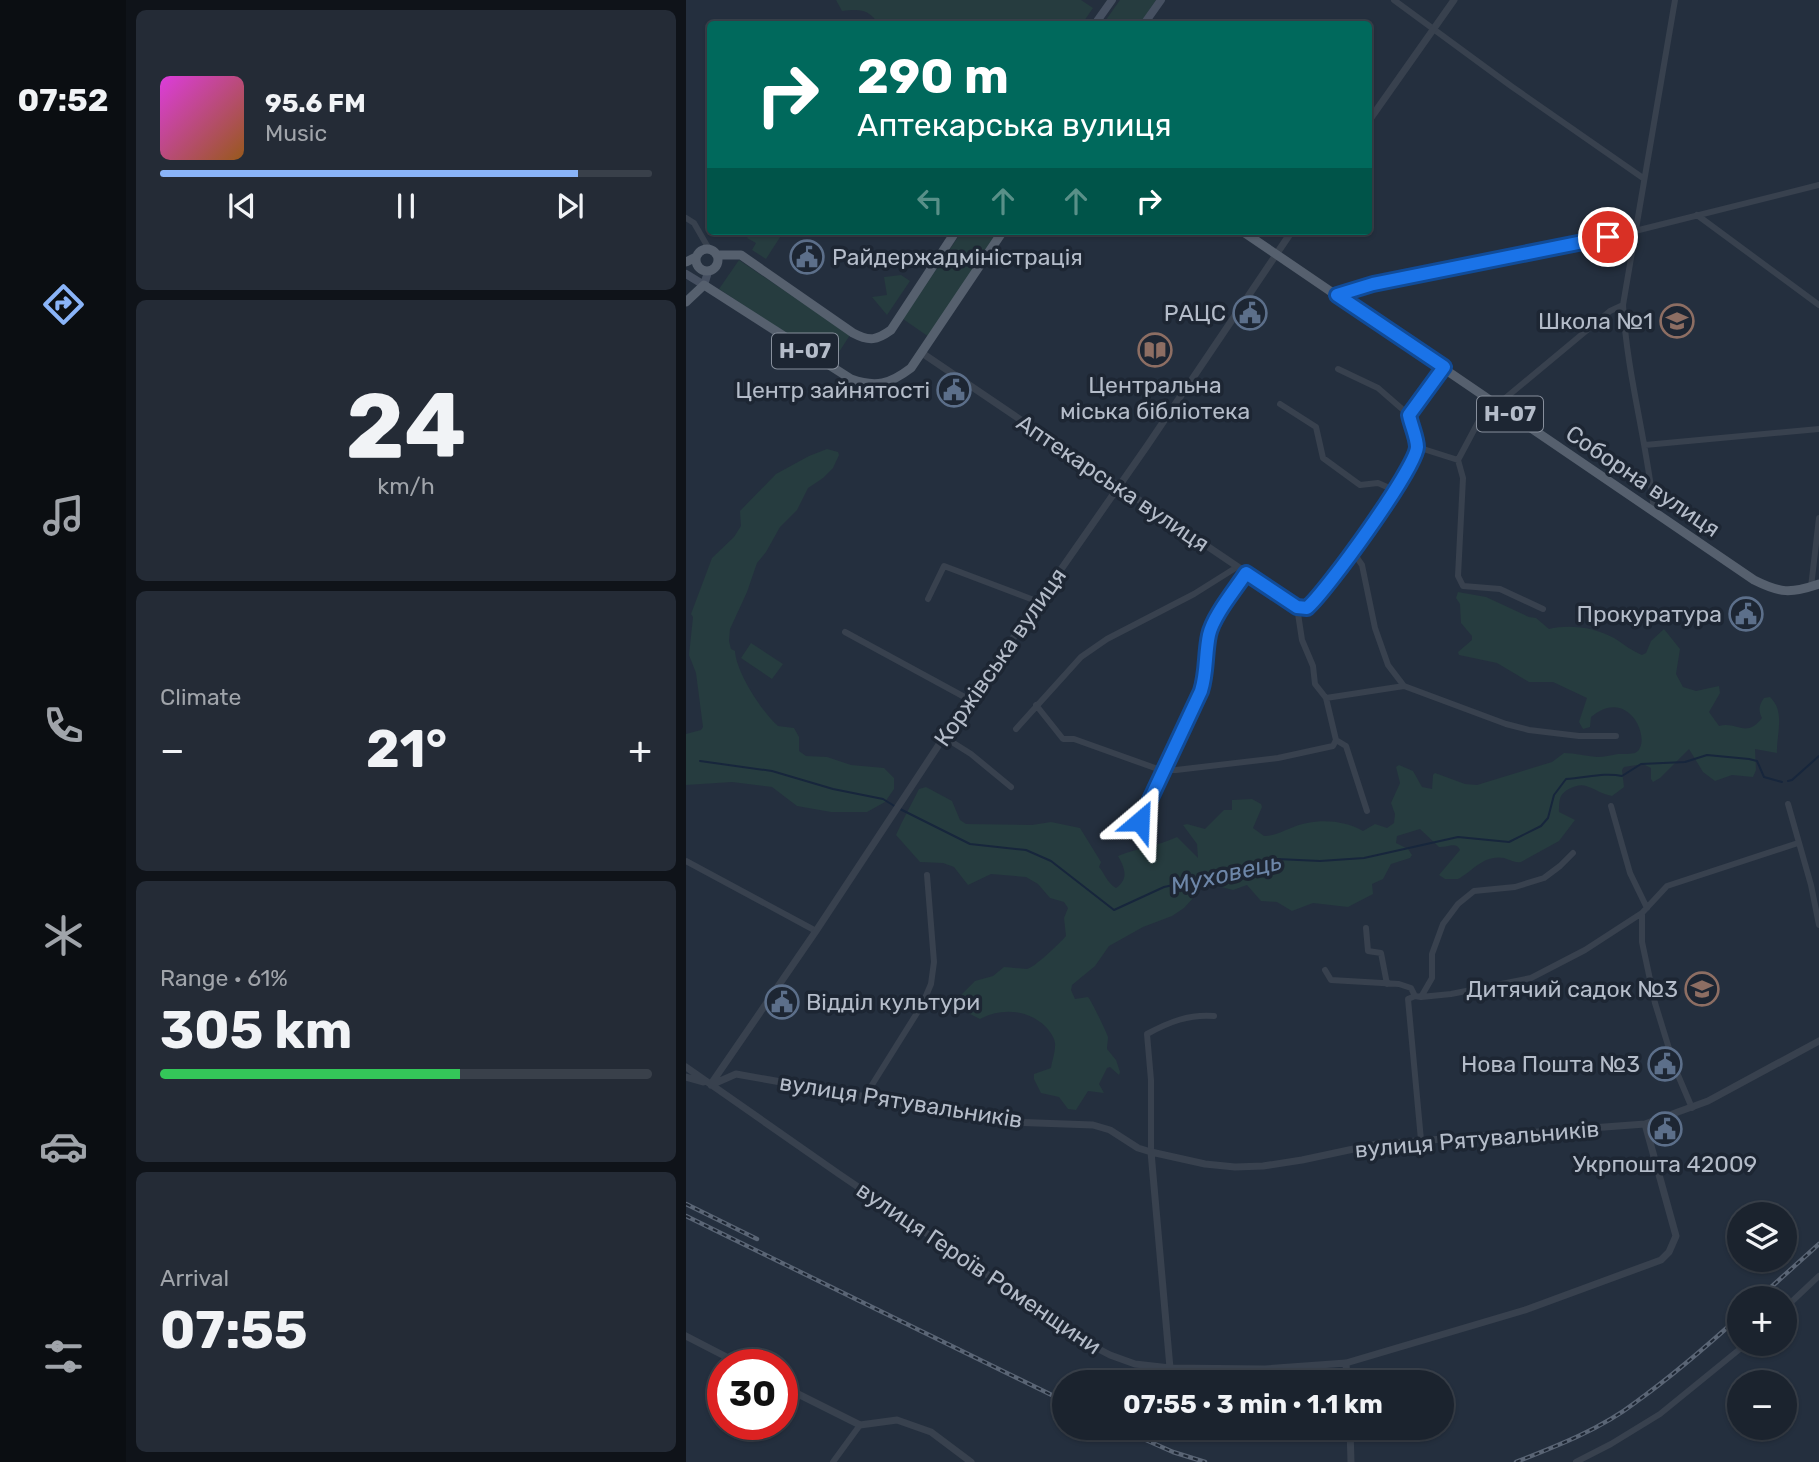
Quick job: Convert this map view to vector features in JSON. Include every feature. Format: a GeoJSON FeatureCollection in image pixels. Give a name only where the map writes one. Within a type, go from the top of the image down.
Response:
{"type":"FeatureCollection","features":[{"type":"Feature","properties":{"kind":"main road"},"geometry":{"type":"LineString","coordinates":[[1097,21],[1112,0]]}},
{"type":"Feature","properties":{"kind":"main road"},"geometry":{"type":"LineString","coordinates":[[1146,21],[1161,0]]}},
{"type":"Feature","properties":{"kind":"main road","name":"Н-07"},"geometry":{"type":"LineString","coordinates":[[709,248],[718,255],[741,255],[853,333],[865,340],[877,340],[891,330],[953,235]]}},
{"type":"Feature","properties":{"kind":"main road","name":"Н-07"},"geometry":{"type":"LineString","coordinates":[[704,285],[851,379],[882,385],[895,380],[911,368],[1000,235]]}},
{"type":"Feature","properties":{"kind":"main road","name":"Соборна вулиця"},"geometry":{"type":"LineString","coordinates":[[1248,235],[1754,580],[1782,591],[1815,586]]}},
{"type":"Feature","properties":{"kind":"main road"},"geometry":{"type":"LineString","coordinates":[[686,262],[709,248]]}},
{"type":"Feature","properties":{"kind":"main road"},"geometry":{"type":"LineString","coordinates":[[686,302],[704,285],[708,272],[717,266],[718,255]]}},
{"type":"Feature","properties":{"kind":"main road"},"geometry":{"type":"LineString","coordinates":[[696,257],[698,267],[708,272]]}},
{"type":"Feature","properties":{"kind":"main road"},"geometry":{"type":"LineString","coordinates":[[686,274],[704,285]]}},
{"type":"Feature","properties":{"kind":"street"},"geometry":{"type":"LineString","coordinates":[[1394,0],[1511,86],[1643,177]]}},
{"type":"Feature","properties":{"kind":"street"},"geometry":{"type":"LineString","coordinates":[[1372,116],[1454,0]]}},
{"type":"Feature","properties":{"kind":"street"},"geometry":{"type":"LineString","coordinates":[[1654,513],[1645,445],[1625,345],[1623,305],[1675,0]]}},
{"type":"Feature","properties":{"kind":"street"},"geometry":{"type":"LineString","coordinates":[[1337,295],[1373,284],[1635,231],[1819,185]]}},
{"type":"Feature","properties":{"kind":"street"},"geometry":{"type":"LineString","coordinates":[[1697,215],[1819,305]]}},
{"type":"Feature","properties":{"kind":"street"},"geometry":{"type":"LineString","coordinates":[[686,218],[694,223],[709,248]]}},
{"type":"Feature","properties":{"kind":"street","name":"Коржівська вулиця"},"geometry":{"type":"LineString","coordinates":[[711,1084],[944,737],[1289,235]]}},
{"type":"Feature","properties":{"kind":"street"},"geometry":{"type":"LineString","coordinates":[[1543,609],[1500,589],[1462,586],[1458,576],[1463,478],[1458,460],[1493,403],[1610,311],[1623,305]]}},
{"type":"Feature","properties":{"kind":"street","name":"Аптекарська вулиця"},"geometry":{"type":"LineString","coordinates":[[922,353],[1297,607],[1307,608],[1319,598],[1353,552]]}},
{"type":"Feature","properties":{"kind":"street"},"geometry":{"type":"LineString","coordinates":[[1409,415],[1444,367]]}},
{"type":"Feature","properties":{"kind":"street"},"geometry":{"type":"LineString","coordinates":[[1338,369],[1378,388],[1409,415],[1417,447],[1411,465],[1353,552],[1362,565],[1375,628],[1388,665],[1404,686]]}},
{"type":"Feature","properties":{"kind":"street"},"geometry":{"type":"LineString","coordinates":[[1280,404],[1315,427],[1325,460],[1360,485],[1378,483],[1394,490]]}},
{"type":"Feature","properties":{"kind":"street"},"geometry":{"type":"LineString","coordinates":[[1645,445],[1819,429]]}},
{"type":"Feature","properties":{"kind":"street"},"geometry":{"type":"LineString","coordinates":[[1417,447],[1458,460]]}},
{"type":"Feature","properties":{"kind":"street"},"geometry":{"type":"LineString","coordinates":[[1815,586],[1819,518]]}},
{"type":"Feature","properties":{"kind":"street"},"geometry":{"type":"LineString","coordinates":[[928,599],[943,566],[1039,602]]}},
{"type":"Feature","properties":{"kind":"street"},"geometry":{"type":"LineString","coordinates":[[1016,729],[1082,657],[1108,639],[1194,594],[1237,567]]}},
{"type":"Feature","properties":{"kind":"street"},"geometry":{"type":"LineString","coordinates":[[1140,821],[1201,691],[1206,674],[1209,635],[1214,622],[1246,573]]}},
{"type":"Feature","properties":{"kind":"street"},"geometry":{"type":"LineString","coordinates":[[1036,705],[1063,739],[1074,739],[1155,768],[1203,767],[1278,758],[1333,747],[1336,740],[1326,698],[1315,684],[1313,666],[1302,640],[1297,607]]}},
{"type":"Feature","properties":{"kind":"street"},"geometry":{"type":"LineString","coordinates":[[845,632],[970,699]]}},
{"type":"Feature","properties":{"kind":"street"},"geometry":{"type":"LineString","coordinates":[[1326,698],[1404,686],[1529,730],[1579,736],[1616,736]]}},
{"type":"Feature","properties":{"kind":"street"},"geometry":{"type":"LineString","coordinates":[[944,737],[971,754],[1011,787]]}},
{"type":"Feature","properties":{"kind":"street"},"geometry":{"type":"LineString","coordinates":[[1336,740],[1346,746],[1367,811]]}},
{"type":"Feature","properties":{"kind":"street"},"geometry":{"type":"LineString","coordinates":[[1788,804],[1798,843],[1815,884],[1819,925]]}},
{"type":"Feature","properties":{"kind":"street"},"geometry":{"type":"LineString","coordinates":[[1611,806],[1630,873],[1644,910],[1642,942],[1655,1003],[1675,1069],[1692,1108]]}},
{"type":"Feature","properties":{"kind":"street"},"geometry":{"type":"LineString","coordinates":[[1421,1140],[1408,999],[1531,978],[1585,950],[1644,910],[1667,886],[1798,843]]}},
{"type":"Feature","properties":{"kind":"street"},"geometry":{"type":"LineString","coordinates":[[1418,996],[1432,978],[1432,954],[1443,924],[1458,904],[1474,891],[1515,887],[1544,878],[1573,853]]}},
{"type":"Feature","properties":{"kind":"street"},"geometry":{"type":"LineString","coordinates":[[686,861],[816,931]]}},
{"type":"Feature","properties":{"kind":"street"},"geometry":{"type":"LineString","coordinates":[[865,1096],[922,1005],[931,984],[934,962],[927,875]]}},
{"type":"Feature","properties":{"kind":"street"},"geometry":{"type":"LineString","coordinates":[[1366,928],[1368,951],[1381,953],[1387,984]]}},
{"type":"Feature","properties":{"kind":"street"},"geometry":{"type":"LineString","coordinates":[[1325,970],[1331,980],[1411,988],[1418,996]]}},
{"type":"Feature","properties":{"kind":"street"},"geometry":{"type":"LineString","coordinates":[[1170,1368],[1151,1152],[1151,1080],[1147,1034],[1171,1021],[1202,1015],[1214,1016]]}},
{"type":"Feature","properties":{"kind":"street","name":"вулиця Рятувальників"},"geometry":{"type":"LineString","coordinates":[[711,1084],[736,1074],[1008,1122],[1093,1125],[1110,1130],[1151,1152],[1205,1164],[1263,1166],[1377,1144],[1645,1124],[1692,1108],[1819,1041]]}},
{"type":"Feature","properties":{"kind":"street","name":"вулиця Героїв Роменщини"},"geometry":{"type":"LineString","coordinates":[[686,1067],[1091,1345],[1135,1364],[1170,1368],[1265,1369],[1346,1363],[1525,1310],[1661,1260],[1669,1252],[1676,1236],[1645,1124]]}},
{"type":"Feature","properties":{"kind":"street","name":"вулиця Героїв Роменщини"},"geometry":{"type":"LineString","coordinates":[[686,1077],[711,1084]]}},
{"type":"Feature","properties":{"kind":"street"},"geometry":{"type":"LineString","coordinates":[[1797,1297],[1819,1276]]}},
{"type":"Feature","properties":{"kind":"street"},"geometry":{"type":"LineString","coordinates":[[686,1336],[711,1349]]}},
{"type":"Feature","properties":{"kind":"street"},"geometry":{"type":"LineString","coordinates":[[1576,1462],[1660,1414],[1731,1356]]}},
{"type":"Feature","properties":{"kind":"street"},"geometry":{"type":"LineString","coordinates":[[1346,1363],[1347,1370]]}},
{"type":"Feature","properties":{"kind":"street"},"geometry":{"type":"LineString","coordinates":[[798,1394],[860,1425],[897,1420],[931,1432],[971,1462]]}},
{"type":"Feature","properties":{"kind":"street"},"geometry":{"type":"LineString","coordinates":[[833,1462],[860,1425]]}},
{"type":"Feature","properties":{"kind":"street"},"geometry":{"type":"LineString","coordinates":[[1350,1440],[1351,1462]]}},
{"type":"Feature","properties":{"kind":"green space"},"geometry":{"type":"Polygon","coordinates":[[[836,0],[1081,0],[1093,8],[1084,21],[876,21],[863,11],[842,11],[836,0]]]}},
{"type":"Feature","properties":{"kind":"green space"},"geometry":{"type":"Polygon","coordinates":[[[1120,0],[1156,0],[1142,21],[1105,21],[1120,0]]]}},
{"type":"Feature","properties":{"kind":"green space"},"geometry":{"type":"Polygon","coordinates":[[[749,235],[781,235],[766,259],[752,250],[756,243],[747,238],[749,235]]]}},
{"type":"Feature","properties":{"kind":"green space"},"geometry":{"type":"Polygon","coordinates":[[[959,235],[996,235],[929,337],[903,319],[959,235]]]}},
{"type":"Feature","properties":{"kind":"green space"},"geometry":{"type":"Polygon","coordinates":[[[739,260],[850,335],[832,363],[719,289],[739,260]]]}},
{"type":"Feature","properties":{"kind":"green space"},"geometry":{"type":"Polygon","coordinates":[[[901,275],[910,281],[887,315],[872,297],[887,295],[884,277],[901,275]]]}},
{"type":"Feature","properties":{"kind":"green space"},"geometry":{"type":"Polygon","coordinates":[[[827,449],[838,452],[839,455],[833,468],[808,488],[797,510],[780,527],[757,563],[730,629],[729,641],[751,691],[778,726],[794,728],[799,737],[799,751],[806,756],[827,757],[851,765],[884,768],[894,778],[894,789],[885,802],[867,812],[831,812],[797,806],[772,787],[732,782],[686,785],[686,734],[703,727],[696,673],[689,655],[693,617],[691,614],[712,558],[734,537],[741,526],[740,511],[776,474],[827,449]]]}},
{"type":"Feature","properties":{"kind":"green space"},"geometry":{"type":"Polygon","coordinates":[[[1458,592],[1486,597],[1536,618],[1549,629],[1573,627],[1598,631],[1642,655],[1646,653],[1651,641],[1664,629],[1680,649],[1676,674],[1683,687],[1696,691],[1719,686],[1720,693],[1709,712],[1719,726],[1751,727],[1762,718],[1762,701],[1770,697],[1779,717],[1777,753],[1755,749],[1756,770],[1753,777],[1732,775],[1715,781],[1703,772],[1689,749],[1653,782],[1651,768],[1643,764],[1624,767],[1624,787],[1612,796],[1583,785],[1572,787],[1561,796],[1559,812],[1575,820],[1559,841],[1521,862],[1490,858],[1458,879],[1445,879],[1439,875],[1460,850],[1458,847],[1439,847],[1420,829],[1397,836],[1396,843],[1408,849],[1412,855],[1410,858],[1391,864],[1383,879],[1372,884],[1373,894],[1348,907],[1313,903],[1292,911],[1277,902],[1261,901],[1247,885],[1233,890],[1201,882],[1195,888],[1194,897],[1184,908],[1109,946],[1095,966],[1072,985],[1075,999],[1088,997],[1095,1010],[1108,1037],[1107,1049],[1116,1060],[1119,1075],[1110,1067],[1107,1068],[1099,1084],[1104,1093],[1088,1091],[1076,1110],[1068,1109],[1059,1097],[1041,1093],[1034,1074],[1051,1068],[1055,1049],[1054,1038],[1046,1027],[1032,1017],[1015,1012],[997,1013],[980,1019],[966,1012],[968,1003],[961,1000],[960,996],[975,981],[993,976],[1004,967],[1027,969],[1041,960],[1066,936],[1064,918],[1068,908],[1064,902],[1050,898],[1038,884],[1026,877],[991,874],[968,885],[954,867],[943,863],[920,862],[896,835],[919,789],[926,787],[952,801],[960,820],[966,824],[1032,825],[1051,822],[1080,828],[1101,862],[1099,867],[1116,888],[1124,877],[1118,856],[1125,853],[1177,837],[1198,858],[1197,844],[1183,825],[1205,829],[1224,810],[1232,810],[1232,800],[1252,799],[1261,804],[1253,828],[1264,836],[1318,821],[1346,824],[1363,831],[1375,824],[1387,828],[1394,823],[1395,814],[1391,803],[1400,783],[1396,767],[1399,765],[1413,771],[1422,787],[1432,789],[1435,773],[1465,784],[1477,785],[1552,762],[1564,753],[1600,757],[1635,753],[1640,748],[1640,729],[1635,719],[1627,712],[1617,707],[1605,709],[1591,717],[1590,727],[1583,729],[1579,722],[1587,698],[1553,682],[1529,682],[1497,663],[1459,655],[1458,652],[1472,640],[1472,636],[1461,623],[1460,604],[1456,598],[1458,592]]]}},
{"type":"Feature","properties":{"kind":"green space"},"geometry":{"type":"Polygon","coordinates":[[[751,643],[783,664],[772,679],[741,658],[751,643]]]}},
{"type":"Feature","properties":{"kind":"waterway","name":"Муховець"},"geometry":{"type":"LineString","coordinates":[[900,809],[970,844],[1026,850],[1051,861],[1114,910],[1164,887],[1240,871],[1277,859],[1320,861],[1364,858],[1458,837],[1509,842],[1541,826],[1548,818],[1554,795],[1566,779],[1622,776],[1641,764],[1685,762],[1707,755],[1749,759],[1757,761],[1764,777],[1782,782]]}},
{"type":"Feature","properties":{"kind":"waterway","name":"Муховець"},"geometry":{"type":"LineString","coordinates":[[1788,781],[1819,756]]}},
{"type":"Feature","properties":{"kind":"waterway","name":"Муховець"},"geometry":{"type":"LineString","coordinates":[[700,761],[772,771],[833,789],[883,799],[896,807]]}},
{"type":"Feature","properties":{"kind":"railway"},"geometry":{"type":"LineString","coordinates":[[686,1204],[757,1239]]}},
{"type":"Feature","properties":{"kind":"railway"},"geometry":{"type":"LineString","coordinates":[[686,1216],[1052,1395]]}},
{"type":"Feature","properties":{"kind":"railway"},"geometry":{"type":"LineString","coordinates":[[1772,1286],[1819,1244]]}},
{"type":"Feature","properties":{"kind":"railway"},"geometry":{"type":"LineString","coordinates":[[1516,1462],[1608,1421],[1676,1371],[1727,1328]]}},
{"type":"Feature","properties":{"kind":"railway"},"geometry":{"type":"LineString","coordinates":[[1146,1440],[1205,1462]]}},
{"type":"Feature","properties":{"kind":"place","name":"Райдержадміністрація"},"geometry":{"type":"Point","coordinates":[807,257]}},
{"type":"Feature","properties":{"kind":"place","name":"РАЦС"},"geometry":{"type":"Point","coordinates":[1250,313]}},
{"type":"Feature","properties":{"kind":"place","name":"Школа №1"},"geometry":{"type":"Point","coordinates":[1677,321]}},
{"type":"Feature","properties":{"kind":"place","name":"Центральна міська бібліотека"},"geometry":{"type":"Point","coordinates":[1155,350]}},
{"type":"Feature","properties":{"kind":"place","name":"Центр зайнятості"},"geometry":{"type":"Point","coordinates":[954,390]}},
{"type":"Feature","properties":{"kind":"place","name":"Прокуратура"},"geometry":{"type":"Point","coordinates":[1746,614]}},
{"type":"Feature","properties":{"kind":"place","name":"Дитячий садок №3"},"geometry":{"type":"Point","coordinates":[1702,989]}},
{"type":"Feature","properties":{"kind":"place","name":"Відділ культури"},"geometry":{"type":"Point","coordinates":[782,1002]}},
{"type":"Feature","properties":{"kind":"place","name":"Нова Пошта №3"},"geometry":{"type":"Point","coordinates":[1665,1064]}},
{"type":"Feature","properties":{"kind":"place","name":"Укрпошта 42009"},"geometry":{"type":"Point","coordinates":[1665,1129]}},
{"type":"Feature","properties":{"kind":"route"},"geometry":{"type":"LineString","coordinates":[[1140,821],[1201,691],[1206,674],[1209,635],[1214,622],[1246,573],[1297,607],[1307,608],[1319,598],[1353,552],[1411,465],[1417,447],[1409,415],[1444,367],[1337,295],[1373,284],[1608,237]]}}]}
